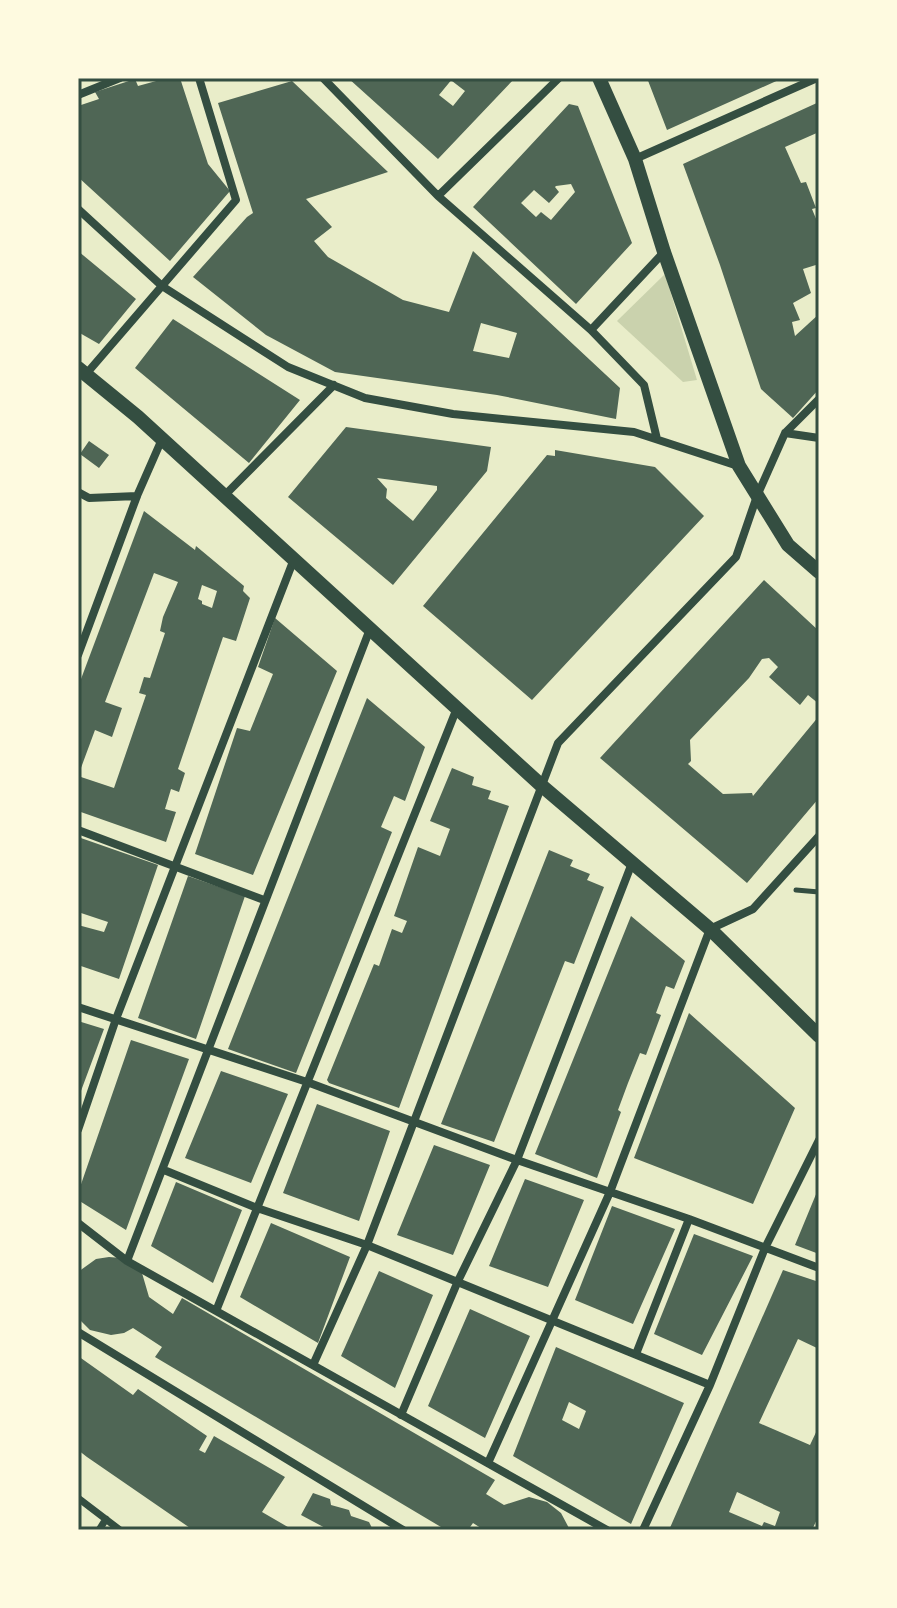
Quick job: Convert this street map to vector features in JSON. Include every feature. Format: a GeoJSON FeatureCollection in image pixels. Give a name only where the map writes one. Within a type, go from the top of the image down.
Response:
{"type":"FeatureCollection","features":[{"type":"Feature","properties":{"kind":"street"},"geometry":{"type":"LineString","coordinates":[[78,95],[120,78]]}},
{"type":"Feature","properties":{"kind":"street"},"geometry":{"type":"LineString","coordinates":[[199,78],[236,200],[162,286],[83,370],[542,786],[710,929],[819,1036]]}},
{"type":"Feature","properties":{"kind":"street"},"geometry":{"type":"LineString","coordinates":[[323,78],[438,196],[591,330],[644,385],[657,439]]}},
{"type":"Feature","properties":{"kind":"street"},"geometry":{"type":"LineString","coordinates":[[438,196],[559,78]]}},
{"type":"Feature","properties":{"kind":"street"},"geometry":{"type":"LineString","coordinates":[[599,78],[635,159],[739,466],[788,545],[819,572]]}},
{"type":"Feature","properties":{"kind":"street"},"geometry":{"type":"LineString","coordinates":[[635,159],[817,78]]}},
{"type":"Feature","properties":{"kind":"street"},"geometry":{"type":"LineString","coordinates":[[78,209],[162,286],[288,367],[365,398],[453,414],[634,432],[739,466]]}},
{"type":"Feature","properties":{"kind":"street"},"geometry":{"type":"LineString","coordinates":[[591,330],[664,252]]}},
{"type":"Feature","properties":{"kind":"street"},"geometry":{"type":"LineString","coordinates":[[224,496],[334,385]]}},
{"type":"Feature","properties":{"kind":"street"},"geometry":{"type":"LineString","coordinates":[[313,1365],[367,1245],[558,743],[736,557],[757,496],[785,433],[819,399]]}},
{"type":"Feature","properties":{"kind":"street"},"geometry":{"type":"LineString","coordinates":[[785,433],[819,438]]}},
{"type":"Feature","properties":{"kind":"street"},"geometry":{"type":"LineString","coordinates":[[78,655],[137,496],[162,439]]}},
{"type":"Feature","properties":{"kind":"street"},"geometry":{"type":"LineString","coordinates":[[78,492],[89,498],[137,496]]}},
{"type":"Feature","properties":{"kind":"street"},"geometry":{"type":"LineString","coordinates":[[78,1130],[116,1019],[294,559]]}},
{"type":"Feature","properties":{"kind":"street"},"geometry":{"type":"LineString","coordinates":[[127,1261],[370,629]]}},
{"type":"Feature","properties":{"kind":"street"},"geometry":{"type":"LineString","coordinates":[[216,1311],[457,708]]}},
{"type":"Feature","properties":{"kind":"street"},"geometry":{"type":"LineString","coordinates":[[78,830],[264,900]]}},
{"type":"Feature","properties":{"kind":"street"},"geometry":{"type":"LineString","coordinates":[[488,1463],[610,1192],[710,929],[753,909],[819,836]]}},
{"type":"Feature","properties":{"kind":"street"},"geometry":{"type":"LineString","coordinates":[[401,1415],[458,1281],[517,1160],[632,862]]}},
{"type":"Feature","properties":{"kind":"street"},"geometry":{"type":"LineString","coordinates":[[78,1007],[307,1082],[819,1268]]}},
{"type":"Feature","properties":{"kind":"street"},"geometry":{"type":"LineString","coordinates":[[643,1530],[710,1385],[765,1248],[819,1140]]}},
{"type":"Feature","properties":{"kind":"street"},"geometry":{"type":"LineString","coordinates":[[164,1170],[257,1208],[367,1245],[710,1385]]}},
{"type":"Feature","properties":{"kind":"street"},"geometry":{"type":"LineString","coordinates":[[636,1354],[689,1219]]}},
{"type":"Feature","properties":{"kind":"street"},"geometry":{"type":"LineString","coordinates":[[78,1223],[127,1261],[607,1530]]}},
{"type":"Feature","properties":{"kind":"street"},"geometry":{"type":"LineString","coordinates":[[78,1332],[403,1530]]}},
{"type":"Feature","properties":{"kind":"street"},"geometry":{"type":"LineString","coordinates":[[78,1498],[120,1530]]}},
{"type":"Feature","properties":{"kind":"street"},"geometry":{"type":"LineString","coordinates":[[99,1530],[106,1519]]}},
{"type":"Feature","properties":{"kind":"green space"},"geometry":{"type":"Polygon","coordinates":[[[665,274],[697,380],[683,382],[617,321],[665,274]]]}},
{"type":"Feature","properties":{"kind":"building"},"geometry":{"type":"Polygon","coordinates":[[[167,78],[180,78],[208,164],[230,191],[170,261],[78,177],[78,106],[99,99],[95,92],[135,79],[138,86],[167,78]]]}},
{"type":"Feature","properties":{"kind":"building"},"geometry":{"type":"Polygon","coordinates":[[[348,78],[453,78],[439,95],[453,106],[465,91],[452,81],[455,78],[515,78],[438,159],[348,78]]]}},
{"type":"Feature","properties":{"kind":"building"},"geometry":{"type":"Polygon","coordinates":[[[647,78],[783,78],[667,130],[647,78]]]}},
{"type":"Feature","properties":{"kind":"building"},"geometry":{"type":"Polygon","coordinates":[[[292,81],[388,172],[306,199],[332,227],[314,241],[328,257],[403,300],[449,312],[473,251],[620,388],[616,419],[497,395],[335,372],[266,335],[193,277],[253,213],[218,103],[292,81]],[[481,323],[473,351],[509,358],[517,333],[481,323]]]}},
{"type":"Feature","properties":{"kind":"building"},"geometry":{"type":"Polygon","coordinates":[[[819,102],[819,132],[785,147],[801,183],[806,182],[819,226],[819,264],[803,269],[811,293],[793,303],[800,320],[792,322],[795,336],[819,314],[819,389],[793,418],[761,389],[683,164],[819,102]]]}},
{"type":"Feature","properties":{"kind":"building"},"geometry":{"type":"Polygon","coordinates":[[[569,104],[578,106],[632,243],[576,304],[473,207],[569,104]],[[571,184],[556,186],[559,192],[549,203],[534,190],[521,203],[536,217],[541,212],[551,220],[575,192],[571,184]]]}},
{"type":"Feature","properties":{"kind":"building"},"geometry":{"type":"Polygon","coordinates":[[[78,251],[136,299],[99,344],[78,332],[78,251]]]}},
{"type":"Feature","properties":{"kind":"building"},"geometry":{"type":"Polygon","coordinates":[[[173,319],[300,400],[249,463],[135,368],[173,319]]]}},
{"type":"Feature","properties":{"kind":"building"},"geometry":{"type":"Polygon","coordinates":[[[346,427],[491,447],[487,471],[393,585],[288,497],[346,427]],[[377,478],[387,489],[386,498],[413,521],[437,486],[377,478]]]}},
{"type":"Feature","properties":{"kind":"building"},"geometry":{"type":"Polygon","coordinates":[[[89,441],[109,455],[99,468],[80,454],[89,441]]]}},
{"type":"Feature","properties":{"kind":"building"},"geometry":{"type":"Polygon","coordinates":[[[555,450],[655,467],[704,516],[532,700],[423,606],[547,455],[555,456],[555,450]]]}},
{"type":"Feature","properties":{"kind":"building"},"geometry":{"type":"Polygon","coordinates":[[[144,511],[195,550],[196,546],[244,586],[243,591],[250,598],[236,641],[223,637],[178,769],[185,773],[179,792],[171,789],[165,809],[176,812],[166,842],[78,811],[78,776],[78,687],[144,511]],[[154,573],[105,702],[122,708],[112,737],[95,730],[78,776],[114,788],[146,695],[139,693],[144,677],[150,678],[165,633],[160,631],[163,617],[178,582],[154,573]],[[202,585],[198,599],[212,608],[217,591],[202,585]]]}},
{"type":"Feature","properties":{"kind":"building"},"geometry":{"type":"Polygon","coordinates":[[[764,580],[819,631],[819,704],[808,695],[800,705],[769,677],[778,667],[769,658],[762,659],[749,678],[690,740],[691,761],[688,764],[723,794],[752,793],[753,796],[819,716],[819,798],[747,883],[600,758],[764,580]]]}},
{"type":"Feature","properties":{"kind":"building"},"geometry":{"type":"Polygon","coordinates":[[[275,618],[337,671],[253,875],[195,854],[237,728],[250,731],[273,674],[258,667],[275,618]]]}},
{"type":"Feature","properties":{"kind":"building"},"geometry":{"type":"Polygon","coordinates":[[[367,698],[425,747],[405,801],[394,796],[381,827],[392,832],[296,1073],[228,1049],[367,698]]]}},
{"type":"Feature","properties":{"kind":"building"},"geometry":{"type":"Polygon","coordinates":[[[452,768],[474,777],[472,785],[491,791],[488,799],[509,806],[399,1108],[327,1080],[374,964],[379,966],[392,929],[402,933],[407,921],[394,916],[418,847],[440,856],[450,829],[430,821],[452,768]]]}},
{"type":"Feature","properties":{"kind":"building"},"geometry":{"type":"Polygon","coordinates":[[[78,837],[158,865],[119,979],[78,965],[78,925],[104,932],[108,922],[78,912],[78,837]]]}},
{"type":"Feature","properties":{"kind":"building"},"geometry":{"type":"Polygon","coordinates":[[[549,850],[573,860],[570,866],[590,874],[587,880],[604,887],[574,964],[565,961],[494,1142],[441,1124],[549,850]]]}},
{"type":"Feature","properties":{"kind":"building"},"geometry":{"type":"Polygon","coordinates":[[[188,876],[245,896],[196,1039],[138,1018],[188,876]]]}},
{"type":"Feature","properties":{"kind":"building"},"geometry":{"type":"Polygon","coordinates":[[[631,916],[685,961],[674,989],[666,986],[656,1013],[661,1015],[646,1055],[640,1053],[628,1083],[597,1178],[535,1154],[631,916]]]}},
{"type":"Feature","properties":{"kind":"building"},"geometry":{"type":"Polygon","coordinates":[[[689,1013],[795,1108],[753,1204],[634,1158],[689,1013]]]}},
{"type":"Feature","properties":{"kind":"building"},"geometry":{"type":"Polygon","coordinates":[[[78,1021],[104,1029],[78,1099],[78,1021]]]}},
{"type":"Feature","properties":{"kind":"building"},"geometry":{"type":"Polygon","coordinates":[[[131,1040],[189,1059],[126,1230],[78,1200],[78,1193],[131,1040]]]}},
{"type":"Feature","properties":{"kind":"building"},"geometry":{"type":"Polygon","coordinates":[[[221,1071],[288,1094],[251,1183],[185,1158],[221,1071]]]}},
{"type":"Feature","properties":{"kind":"building"},"geometry":{"type":"Polygon","coordinates":[[[317,1104],[390,1131],[359,1221],[283,1193],[317,1104]]]}},
{"type":"Feature","properties":{"kind":"building"},"geometry":{"type":"Polygon","coordinates":[[[434,1145],[490,1165],[453,1255],[397,1235],[434,1145]]]}},
{"type":"Feature","properties":{"kind":"building"},"geometry":{"type":"Polygon","coordinates":[[[525,1179],[584,1200],[548,1287],[489,1266],[525,1179]]]}},
{"type":"Feature","properties":{"kind":"building"},"geometry":{"type":"Polygon","coordinates":[[[176,1182],[242,1210],[213,1283],[151,1246],[176,1182]]]}},
{"type":"Feature","properties":{"kind":"building"},"geometry":{"type":"Polygon","coordinates":[[[819,1187],[819,1254],[795,1245],[819,1187]]]}},
{"type":"Feature","properties":{"kind":"building"},"geometry":{"type":"Polygon","coordinates":[[[612,1206],[675,1229],[633,1324],[575,1300],[612,1206]]]}},
{"type":"Feature","properties":{"kind":"building"},"geometry":{"type":"Polygon","coordinates":[[[271,1223],[350,1257],[318,1343],[240,1297],[271,1223]]]}},
{"type":"Feature","properties":{"kind":"building"},"geometry":{"type":"Polygon","coordinates":[[[694,1234],[753,1256],[702,1355],[654,1334],[694,1234]]]}},
{"type":"Feature","properties":{"kind":"building"},"geometry":{"type":"Polygon","coordinates":[[[121,1258],[142,1273],[149,1297],[173,1314],[182,1298],[495,1480],[486,1494],[504,1505],[529,1497],[547,1502],[561,1513],[570,1530],[484,1530],[473,1523],[468,1530],[446,1530],[155,1357],[162,1347],[133,1328],[111,1335],[90,1330],[78,1318],[78,1272],[96,1259],[121,1258]]]}},
{"type":"Feature","properties":{"kind":"building"},"geometry":{"type":"Polygon","coordinates":[[[783,1270],[819,1282],[819,1349],[798,1339],[759,1423],[810,1445],[819,1426],[819,1515],[812,1530],[669,1530],[783,1270]],[[737,1492],[729,1512],[762,1526],[764,1522],[775,1526],[780,1512],[737,1492]]]}},
{"type":"Feature","properties":{"kind":"building"},"geometry":{"type":"Polygon","coordinates":[[[379,1271],[433,1295],[395,1388],[341,1356],[379,1271]]]}},
{"type":"Feature","properties":{"kind":"building"},"geometry":{"type":"Polygon","coordinates":[[[470,1309],[530,1336],[485,1438],[428,1406],[470,1309]]]}},
{"type":"Feature","properties":{"kind":"building"},"geometry":{"type":"Polygon","coordinates":[[[556,1347],[684,1403],[631,1524],[513,1456],[556,1347]],[[569,1402],[562,1420],[579,1429],[586,1411],[569,1402]]]}},
{"type":"Feature","properties":{"kind":"building"},"geometry":{"type":"Polygon","coordinates":[[[78,1356],[133,1395],[138,1389],[207,1436],[199,1450],[205,1453],[214,1436],[285,1477],[262,1512],[293,1530],[193,1530],[78,1450],[78,1356]]]}},
{"type":"Feature","properties":{"kind":"building"},"geometry":{"type":"Polygon","coordinates":[[[313,1493],[330,1499],[331,1505],[349,1510],[351,1516],[369,1522],[373,1530],[329,1530],[301,1515],[313,1493]]]}}]}
